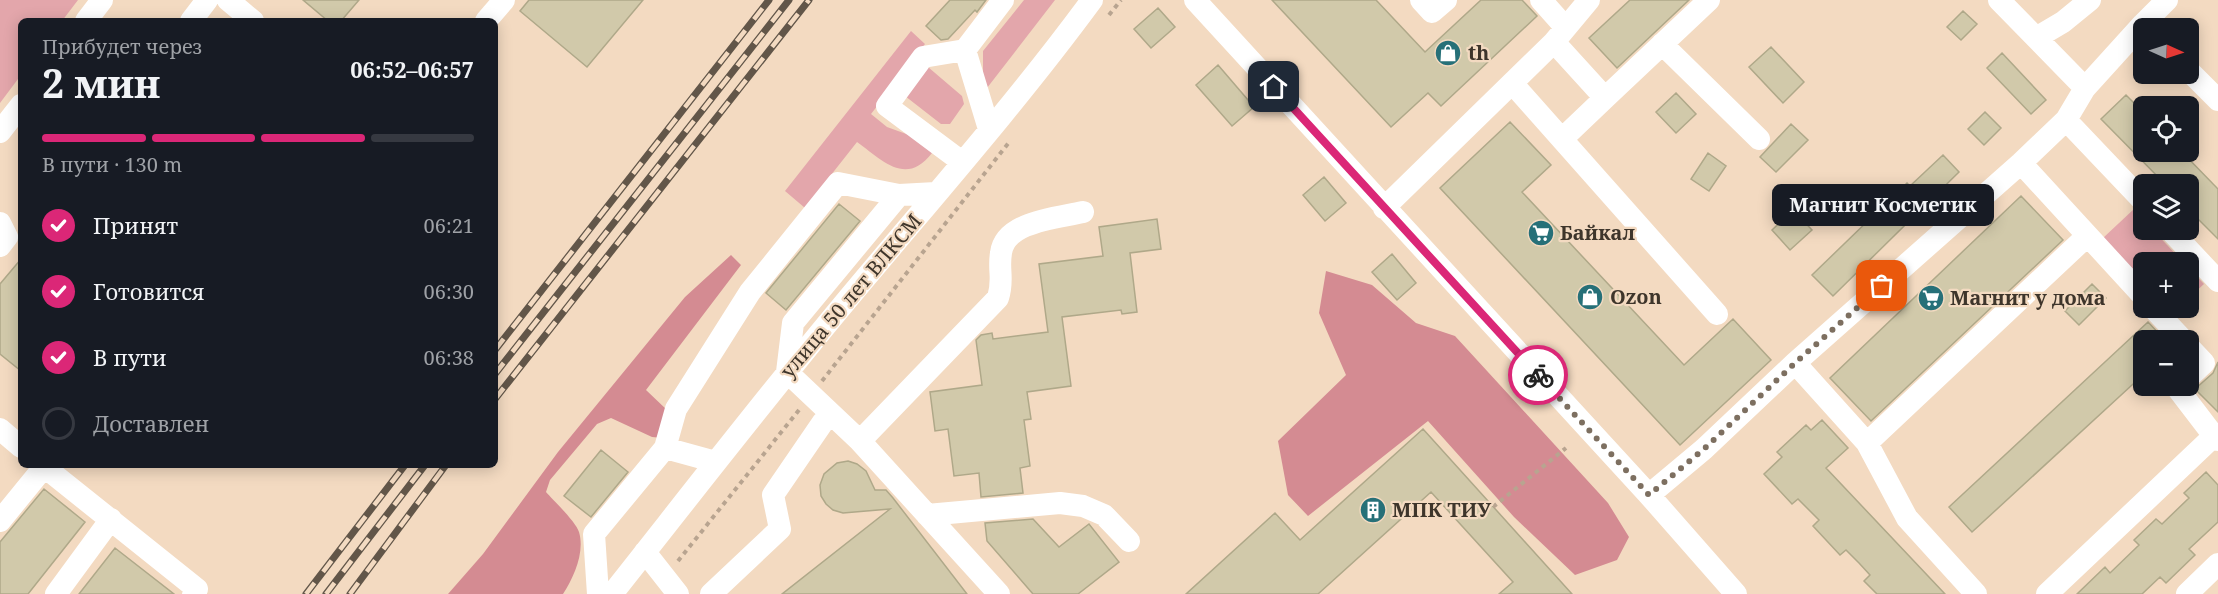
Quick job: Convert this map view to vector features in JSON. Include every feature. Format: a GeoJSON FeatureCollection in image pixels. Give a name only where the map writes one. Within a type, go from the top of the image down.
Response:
{"type":"FeatureCollection","features":[{"type":"Feature","properties":{"kind":"street"},"geometry":{"type":"LineString","coordinates":[[88,18],[102,0]]}},
{"type":"Feature","properties":{"kind":"street"},"geometry":{"type":"LineString","coordinates":[[193,18],[207,0]]}},
{"type":"Feature","properties":{"kind":"street"},"geometry":{"type":"LineString","coordinates":[[228,0],[249,18]]}},
{"type":"Feature","properties":{"kind":"street"},"geometry":{"type":"LineString","coordinates":[[489,18],[504,0]]}},
{"type":"Feature","properties":{"kind":"street"},"geometry":{"type":"LineString","coordinates":[[962,162],[887,106],[923,57],[965,50],[1003,0]]}},
{"type":"Feature","properties":{"kind":"street","name":"улица 50 лет ВЛКСМ"},"geometry":{"type":"LineString","coordinates":[[612,594],[787,372],[962,162],[1092,0]]}},
{"type":"Feature","properties":{"kind":"street"},"geometry":{"type":"LineString","coordinates":[[1194,0],[1649,495],[1736,594]]}},
{"type":"Feature","properties":{"kind":"street"},"geometry":{"type":"LineString","coordinates":[[1421,0],[1432,12],[1446,0]]}},
{"type":"Feature","properties":{"kind":"street"},"geometry":{"type":"LineString","coordinates":[[1541,0],[1560,34],[1605,98]]}},
{"type":"Feature","properties":{"kind":"street"},"geometry":{"type":"LineString","coordinates":[[1384,208],[1512,83],[1560,34],[1588,0]]}},
{"type":"Feature","properties":{"kind":"street"},"geometry":{"type":"LineString","coordinates":[[1562,139],[1709,0]]}},
{"type":"Feature","properties":{"kind":"street"},"geometry":{"type":"LineString","coordinates":[[1999,0],[2085,88]]}},
{"type":"Feature","properties":{"kind":"street"},"geometry":{"type":"LineString","coordinates":[[2036,38],[2063,22],[2090,0]]}},
{"type":"Feature","properties":{"kind":"street"},"geometry":{"type":"LineString","coordinates":[[2152,18],[2167,0]]}},
{"type":"Feature","properties":{"kind":"street"},"geometry":{"type":"LineString","coordinates":[[1649,495],[1704,449],[1795,363],[2021,163],[2066,120],[2085,88],[2133,38]]}},
{"type":"Feature","properties":{"kind":"street"},"geometry":{"type":"LineString","coordinates":[[1662,44],[1760,139]]}},
{"type":"Feature","properties":{"kind":"street"},"geometry":{"type":"LineString","coordinates":[[965,50],[989,129]]}},
{"type":"Feature","properties":{"kind":"street"},"geometry":{"type":"LineString","coordinates":[[2199,81],[2218,100]]}},
{"type":"Feature","properties":{"kind":"street"},"geometry":{"type":"LineString","coordinates":[[1512,83],[1717,314]]}},
{"type":"Feature","properties":{"kind":"street"},"geometry":{"type":"LineString","coordinates":[[0,132],[18,109]]}},
{"type":"Feature","properties":{"kind":"street"},"geometry":{"type":"LineString","coordinates":[[2066,120],[2133,190]]}},
{"type":"Feature","properties":{"kind":"street"},"geometry":{"type":"LineString","coordinates":[[2021,163],[2133,285]]}},
{"type":"Feature","properties":{"kind":"street"},"geometry":{"type":"LineString","coordinates":[[598,594],[594,534],[665,448],[676,409],[750,292],[838,183],[899,195],[936,193]]}},
{"type":"Feature","properties":{"kind":"street"},"geometry":{"type":"LineString","coordinates":[[899,195],[793,323],[787,372],[860,441],[999,594]]}},
{"type":"Feature","properties":{"kind":"street"},"geometry":{"type":"LineString","coordinates":[[860,441],[998,298],[1002,285],[1001,251],[1008,236],[1022,226],[1083,212]]}},
{"type":"Feature","properties":{"kind":"street"},"geometry":{"type":"LineString","coordinates":[[0,223],[7,237],[0,246]]}},
{"type":"Feature","properties":{"kind":"street"},"geometry":{"type":"LineString","coordinates":[[1867,443],[2088,236]]}},
{"type":"Feature","properties":{"kind":"street"},"geometry":{"type":"LineString","coordinates":[[2179,240],[2218,281]]}},
{"type":"Feature","properties":{"kind":"street"},"geometry":{"type":"LineString","coordinates":[[2162,318],[2174,330]]}},
{"type":"Feature","properties":{"kind":"street"},"geometry":{"type":"LineString","coordinates":[[1795,363],[1867,443],[1907,518],[1976,594]]}},
{"type":"Feature","properties":{"kind":"street"},"geometry":{"type":"LineString","coordinates":[[2047,594],[2216,438],[2183,396]]}},
{"type":"Feature","properties":{"kind":"street"},"geometry":{"type":"LineString","coordinates":[[711,594],[780,529],[773,495],[823,422]]}},
{"type":"Feature","properties":{"kind":"street"},"geometry":{"type":"LineString","coordinates":[[0,429],[18,444]]}},
{"type":"Feature","properties":{"kind":"street"},"geometry":{"type":"LineString","coordinates":[[665,448],[716,462]]}},
{"type":"Feature","properties":{"kind":"street"},"geometry":{"type":"LineString","coordinates":[[0,521],[41,468]]}},
{"type":"Feature","properties":{"kind":"street"},"geometry":{"type":"LineString","coordinates":[[46,468],[196,589],[193,594]]}},
{"type":"Feature","properties":{"kind":"street"},"geometry":{"type":"LineString","coordinates":[[927,514],[1060,503],[1083,506],[1104,515],[1129,541]]}},
{"type":"Feature","properties":{"kind":"street"},"geometry":{"type":"LineString","coordinates":[[56,594],[111,519]]}},
{"type":"Feature","properties":{"kind":"street"},"geometry":{"type":"LineString","coordinates":[[645,552],[671,585]]}},
{"type":"Feature","properties":{"kind":"street"},"geometry":{"type":"LineString","coordinates":[[2187,594],[2218,564]]}},
{"type":"Feature","properties":{"kind":"path"},"geometry":{"type":"LineString","coordinates":[[1106,19],[1121,0]]}},
{"type":"Feature","properties":{"kind":"path"},"geometry":{"type":"LineString","coordinates":[[671,585],[811,395],[1010,141]]}},
{"type":"Feature","properties":{"kind":"path"},"geometry":{"type":"LineString","coordinates":[[1493,507],[1566,448]]}},
{"type":"Feature","properties":{"kind":"shaded area"},"geometry":{"type":"Polygon","coordinates":[[[0,0],[78,0],[64,18],[18,18],[18,79],[0,103],[0,0]]]}},
{"type":"Feature","properties":{"kind":"shaded area"},"geometry":{"type":"Polygon","coordinates":[[[1024,0],[1055,0],[987,88],[983,82],[983,51],[1024,0]]]}},
{"type":"Feature","properties":{"kind":"shaded area"},"geometry":{"type":"Polygon","coordinates":[[[911,31],[925,44],[871,114],[887,127],[920,139],[932,153],[913,168],[903,169],[885,162],[857,142],[805,208],[785,191],[911,31]]]}},
{"type":"Feature","properties":{"kind":"shaded area"},"geometry":{"type":"Polygon","coordinates":[[[928,67],[962,96],[964,104],[950,124],[941,124],[905,96],[928,67]]]}},
{"type":"Feature","properties":{"kind":"shaded area"},"geometry":{"type":"Polygon","coordinates":[[[2133,210],[2133,240],[2162,240],[2174,252],[2133,252],[2133,271],[2103,238],[2133,210]]]}},
{"type":"Feature","properties":{"kind":"shaded area"},"geometry":{"type":"Polygon","coordinates":[[[731,255],[741,265],[646,390],[667,410],[663,438],[652,437],[611,418],[597,424],[550,480],[546,492],[574,523],[579,532],[581,548],[571,580],[563,594],[448,594],[483,554],[558,452],[685,297],[731,255]]]}},
{"type":"Feature","properties":{"kind":"shaded area"},"geometry":{"type":"Polygon","coordinates":[[[1326,271],[1372,285],[1416,323],[1455,336],[1608,503],[1629,537],[1617,560],[1575,575],[1514,517],[1428,421],[1308,516],[1288,495],[1278,441],[1346,375],[1319,313],[1326,271]]]}},
{"type":"Feature","properties":{"kind":"shaded area"},"geometry":{"type":"Polygon","coordinates":[[[2199,279],[2204,284],[2199,289],[2199,279]]]}},
{"type":"Feature","properties":{"kind":"building"},"geometry":{"type":"Polygon","coordinates":[[[303,0],[359,0],[344,18],[324,18],[303,0]]]}},
{"type":"Feature","properties":{"kind":"building"},"geometry":{"type":"Polygon","coordinates":[[[529,0],[643,0],[587,67],[520,11],[529,0]]]}},
{"type":"Feature","properties":{"kind":"building"},"geometry":{"type":"Polygon","coordinates":[[[950,0],[986,0],[977,12],[975,10],[948,39],[941,40],[926,26],[950,0]]]}},
{"type":"Feature","properties":{"kind":"building"},"geometry":{"type":"Polygon","coordinates":[[[1272,0],[1376,0],[1425,52],[1481,0],[1522,0],[1537,16],[1441,106],[1428,93],[1391,127],[1272,0]]]}},
{"type":"Feature","properties":{"kind":"building"},"geometry":{"type":"Polygon","coordinates":[[[1630,0],[1689,0],[1617,68],[1589,38],[1630,0]]]}},
{"type":"Feature","properties":{"kind":"building"},"geometry":{"type":"Polygon","coordinates":[[[1158,8],[1175,27],[1151,48],[1134,29],[1158,8]]]}},
{"type":"Feature","properties":{"kind":"building"},"geometry":{"type":"Polygon","coordinates":[[[1963,11],[1977,24],[1961,40],[1947,27],[1963,11]]]}},
{"type":"Feature","properties":{"kind":"building"},"geometry":{"type":"Polygon","coordinates":[[[1771,47],[1804,82],[1783,103],[1749,67],[1771,47]]]}},
{"type":"Feature","properties":{"kind":"building"},"geometry":{"type":"Polygon","coordinates":[[[2002,53],[2046,100],[2031,114],[1987,68],[2002,53]]]}},
{"type":"Feature","properties":{"kind":"building"},"geometry":{"type":"Polygon","coordinates":[[[1218,65],[1254,107],[1232,126],[1196,85],[1218,65]]]}},
{"type":"Feature","properties":{"kind":"building"},"geometry":{"type":"Polygon","coordinates":[[[1676,93],[1696,114],[1676,133],[1656,112],[1676,93]]]}},
{"type":"Feature","properties":{"kind":"building"},"geometry":{"type":"Polygon","coordinates":[[[2126,95],[2133,102],[2133,152],[2101,119],[2126,95]]]}},
{"type":"Feature","properties":{"kind":"building"},"geometry":{"type":"Polygon","coordinates":[[[1985,112],[2001,128],[1984,145],[1968,129],[1985,112]]]}},
{"type":"Feature","properties":{"kind":"building"},"geometry":{"type":"Polygon","coordinates":[[[1510,122],[1551,165],[1522,192],[1684,365],[1733,319],[1771,360],[1680,445],[1440,188],[1510,122]]]}},
{"type":"Feature","properties":{"kind":"building"},"geometry":{"type":"Polygon","coordinates":[[[1791,124],[1808,140],[1776,172],[1760,157],[1791,124]]]}},
{"type":"Feature","properties":{"kind":"building"},"geometry":{"type":"Polygon","coordinates":[[[1708,153],[1726,166],[1709,191],[1691,179],[1708,153]]]}},
{"type":"Feature","properties":{"kind":"building"},"geometry":{"type":"Polygon","coordinates":[[[1943,155],[1959,172],[1833,296],[1812,275],[1907,183],[1910,186],[1943,155]]]}},
{"type":"Feature","properties":{"kind":"building"},"geometry":{"type":"Polygon","coordinates":[[[2143,162],[2192,162],[2218,189],[2218,239],[2199,220],[2199,174],[2155,174],[2143,162]]]}},
{"type":"Feature","properties":{"kind":"building"},"geometry":{"type":"Polygon","coordinates":[[[1324,177],[1346,203],[1325,221],[1303,195],[1324,177]]]}},
{"type":"Feature","properties":{"kind":"building"},"geometry":{"type":"Polygon","coordinates":[[[2021,196],[2063,240],[1871,421],[1830,378],[2021,196]]]}},
{"type":"Feature","properties":{"kind":"building"},"geometry":{"type":"Polygon","coordinates":[[[839,204],[860,221],[786,310],[766,293],[839,204]]]}},
{"type":"Feature","properties":{"kind":"building"},"geometry":{"type":"Polygon","coordinates":[[[1793,210],[1812,230],[1790,250],[1772,230],[1793,210]]]}},
{"type":"Feature","properties":{"kind":"building"},"geometry":{"type":"Polygon","coordinates":[[[1157,219],[1161,249],[1130,253],[1137,312],[1122,314],[1121,310],[1062,317],[1071,386],[1027,392],[1031,419],[1024,420],[1030,466],[1020,468],[1023,493],[981,497],[979,473],[954,476],[948,429],[935,431],[930,392],[982,385],[976,340],[981,335],[992,333],[993,339],[1048,332],[1039,264],[1103,256],[1099,227],[1157,219]]]}},
{"type":"Feature","properties":{"kind":"building"},"geometry":{"type":"Polygon","coordinates":[[[1392,254],[1416,283],[1397,300],[1372,272],[1392,254]]]}},
{"type":"Feature","properties":{"kind":"building"},"geometry":{"type":"Polygon","coordinates":[[[18,263],[18,369],[0,354],[0,284],[18,263]]]}},
{"type":"Feature","properties":{"kind":"building"},"geometry":{"type":"Polygon","coordinates":[[[2092,284],[2106,298],[2079,325],[2065,311],[2092,284]]]}},
{"type":"Feature","properties":{"kind":"building"},"geometry":{"type":"Polygon","coordinates":[[[2148,322],[2156,330],[2139,330],[2148,322]]]}},
{"type":"Feature","properties":{"kind":"building"},"geometry":{"type":"Polygon","coordinates":[[[2133,336],[2133,384],[1972,532],[1949,507],[2133,336]]]}},
{"type":"Feature","properties":{"kind":"building"},"geometry":{"type":"Polygon","coordinates":[[[2218,362],[2218,412],[2199,393],[2199,385],[2213,373],[2218,362]]]}},
{"type":"Feature","properties":{"kind":"building"},"geometry":{"type":"Polygon","coordinates":[[[1822,420],[1848,448],[1826,468],[1945,594],[1877,594],[1864,581],[1870,575],[1859,563],[1846,550],[1840,555],[1813,526],[1819,520],[1798,499],[1792,504],[1764,474],[1782,457],[1777,452],[1806,425],[1811,430],[1822,420]]]}},
{"type":"Feature","properties":{"kind":"building","name":"МПК ТИУ"},"geometry":{"type":"Polygon","coordinates":[[[1423,429],[1572,594],[1499,594],[1513,582],[1431,492],[1318,594],[1186,594],[1275,513],[1300,540],[1423,429]]]}},
{"type":"Feature","properties":{"kind":"building"},"geometry":{"type":"Polygon","coordinates":[[[601,450],[628,472],[591,517],[564,496],[601,450]]]}},
{"type":"Feature","properties":{"kind":"building"},"geometry":{"type":"Polygon","coordinates":[[[848,461],[866,471],[875,490],[886,490],[967,594],[782,594],[890,509],[843,513],[833,510],[826,504],[821,496],[820,485],[824,474],[837,463],[848,461]]]}},
{"type":"Feature","properties":{"kind":"building"},"geometry":{"type":"Polygon","coordinates":[[[2206,472],[2218,485],[2218,522],[2189,549],[2195,555],[2166,583],[2160,577],[2142,594],[2077,594],[2105,567],[2110,573],[2139,545],[2134,540],[2156,519],[2162,524],[2189,498],[2184,493],[2206,472]]]}},
{"type":"Feature","properties":{"kind":"building"},"geometry":{"type":"Polygon","coordinates":[[[44,489],[85,522],[28,594],[0,594],[0,542],[44,489]]]}},
{"type":"Feature","properties":{"kind":"building"},"geometry":{"type":"Polygon","coordinates":[[[1033,519],[1059,547],[1089,524],[1119,562],[1078,594],[1033,594],[987,541],[985,523],[1033,519]]]}},
{"type":"Feature","properties":{"kind":"building"},"geometry":{"type":"Polygon","coordinates":[[[115,548],[174,594],[79,594],[115,548]]]}},
{"type":"Feature","properties":{"kind":"railway"},"geometry":{"type":"LineString","coordinates":[[498,346],[769,0]]}},
{"type":"Feature","properties":{"kind":"railway"},"geometry":{"type":"LineString","coordinates":[[498,370],[789,0]]}},
{"type":"Feature","properties":{"kind":"railway"},"geometry":{"type":"LineString","coordinates":[[498,395],[809,0]]}},
{"type":"Feature","properties":{"kind":"railway"},"geometry":{"type":"LineString","coordinates":[[306,594],[403,468]]}},
{"type":"Feature","properties":{"kind":"railway"},"geometry":{"type":"LineString","coordinates":[[326,594],[423,468]]}},
{"type":"Feature","properties":{"kind":"railway"},"geometry":{"type":"LineString","coordinates":[[350,594],[444,468]]}},
{"type":"Feature","properties":{"kind":"way so far"},"geometry":{"type":"LineString","coordinates":[[1538,375],[1649,495],[1704,449],[1795,363],[1882,286]]}},
{"type":"Feature","properties":{"kind":"place","name":"th"},"geometry":{"type":"Point","coordinates":[1448,53]}},
{"type":"Feature","properties":{"kind":"place","name":"Байкал"},"geometry":{"type":"Point","coordinates":[1541,233]}},
{"type":"Feature","properties":{"kind":"place","name":"Магнит Косметик"},"geometry":{"type":"Point","coordinates":[1882,286]}},
{"type":"Feature","properties":{"kind":"place","name":"Ozon"},"geometry":{"type":"Point","coordinates":[1590,297]}},
{"type":"Feature","properties":{"kind":"place","name":"Магнит у дома"},"geometry":{"type":"Point","coordinates":[1931,298]}},
{"type":"Feature","properties":{"kind":"place","name":"МПК ТИУ"},"geometry":{"type":"Point","coordinates":[1373,510]}},
{"type":"Feature","properties":{"kind":"route"},"geometry":{"type":"LineString","coordinates":[[1274,87],[1538,375]]}}]}
